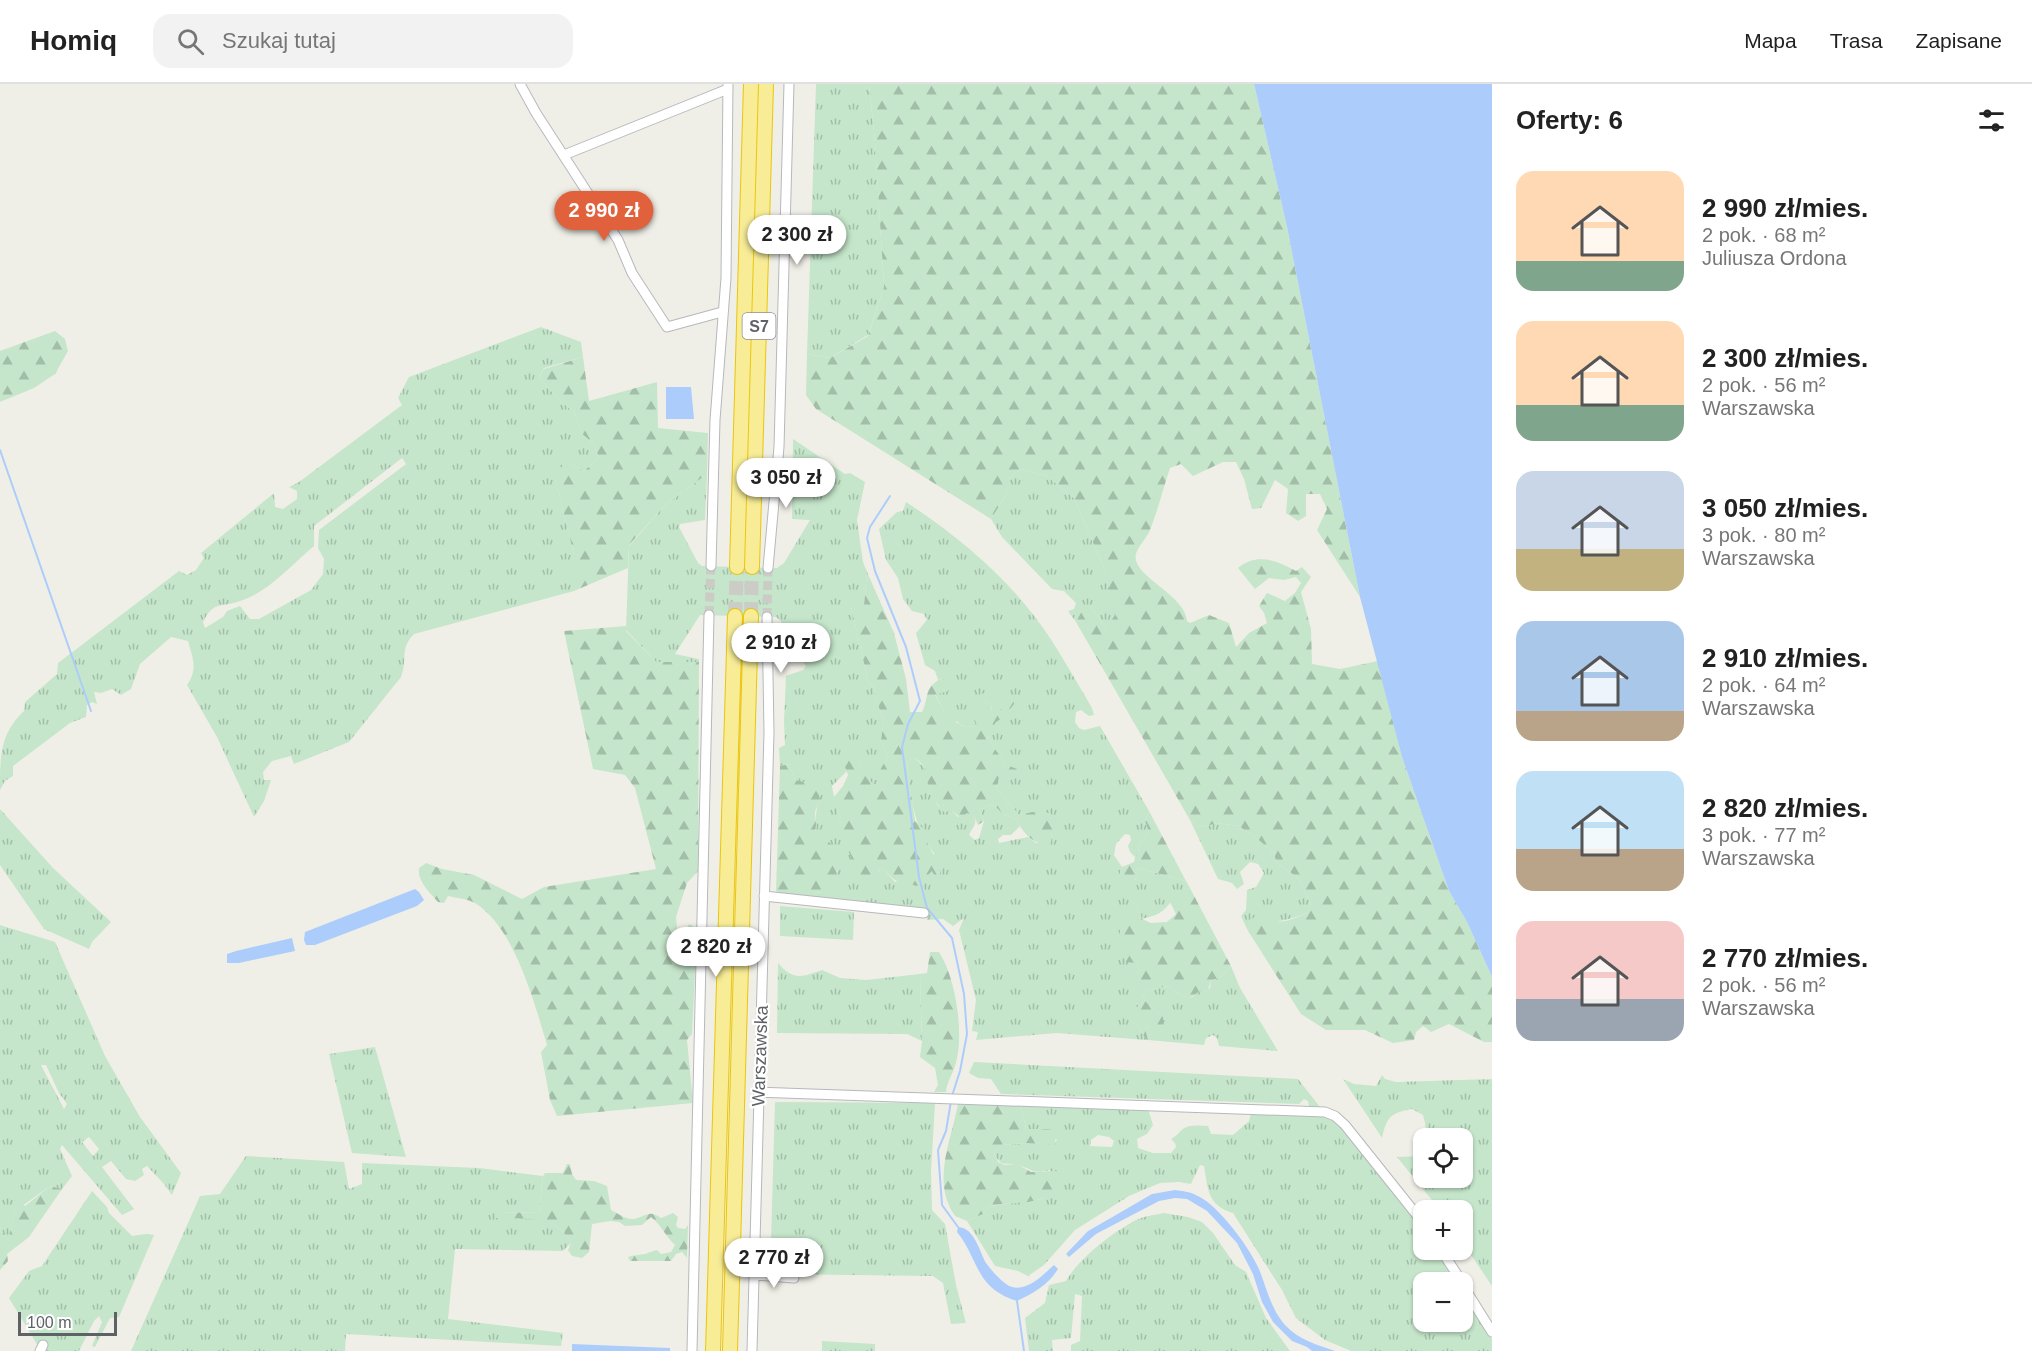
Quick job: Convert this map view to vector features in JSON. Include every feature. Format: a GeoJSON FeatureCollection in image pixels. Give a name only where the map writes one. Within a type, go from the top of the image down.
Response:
{"type":"FeatureCollection","features":[{"type":"Feature","properties":{"kind":"highway","name":"S7"},"geometry":{"type":"LineString","coordinates":[[737,567],[751,84]]}},
{"type":"Feature","properties":{"kind":"highway","name":"S7"},"geometry":{"type":"LineString","coordinates":[[752,567],[766,84]]}},
{"type":"Feature","properties":{"kind":"highway"},"geometry":{"type":"LineString","coordinates":[[713,1351],[735,616]]}},
{"type":"Feature","properties":{"kind":"highway"},"geometry":{"type":"LineString","coordinates":[[730,1351],[751,616]]}},
{"type":"Feature","properties":{"kind":"street"},"geometry":{"type":"LineString","coordinates":[[520,84],[618,240],[632,273],[667,327],[722,312]]}},
{"type":"Feature","properties":{"kind":"street"},"geometry":{"type":"LineString","coordinates":[[768,568],[779,447],[789,84]]}},
{"type":"Feature","properties":{"kind":"street"},"geometry":{"type":"LineString","coordinates":[[564,155],[728,86],[726,278],[715,416],[711,566]]}},
{"type":"Feature","properties":{"kind":"street"},"geometry":{"type":"LineString","coordinates":[[692,1351],[710,615]]}},
{"type":"Feature","properties":{"kind":"street","name":"Warszawska"},"geometry":{"type":"LineString","coordinates":[[752,1351],[769,732],[767,617]]}},
{"type":"Feature","properties":{"kind":"street"},"geometry":{"type":"LineString","coordinates":[[764,896],[924,913]]}},
{"type":"Feature","properties":{"kind":"street"},"geometry":{"type":"LineString","coordinates":[[758,1092],[1325,1112],[1335,1116],[1345,1125],[1413,1210]]}},
{"type":"Feature","properties":{"kind":"street"},"geometry":{"type":"LineString","coordinates":[[754,1275],[794,1278]]}},
{"type":"Feature","properties":{"kind":"street"},"geometry":{"type":"LineString","coordinates":[[1473,1301],[1492,1332]]}},
{"type":"Feature","properties":{"kind":"green space"},"geometry":{"type":"Polygon","coordinates":[[[816,84],[869,84],[884,287],[868,335],[830,358],[807,354],[816,84]]]}},
{"type":"Feature","properties":{"kind":"green space"},"geometry":{"type":"Polygon","coordinates":[[[869,84],[1254,84],[1287,227],[1360,597],[1317,530],[1327,509],[1320,494],[1306,494],[1306,516],[1298,521],[1286,513],[1288,489],[1275,480],[1261,508],[1252,509],[1244,479],[1236,462],[1223,462],[1193,476],[1181,464],[1170,468],[1156,515],[1137,551],[1136,562],[1149,578],[1178,603],[1190,623],[1209,615],[1229,623],[1236,647],[1249,633],[1267,623],[1259,606],[1267,593],[1285,601],[1295,593],[1301,583],[1296,577],[1284,580],[1269,578],[1255,589],[1238,568],[1245,563],[1260,559],[1275,561],[1296,571],[1302,567],[1311,577],[1301,592],[1311,629],[1312,664],[1340,669],[1378,661],[1402,757],[1449,891],[1467,922],[1492,977],[1492,1042],[1484,1042],[1449,1024],[1431,1032],[1423,1026],[1416,1032],[1414,1040],[1393,1043],[1365,1030],[1326,1030],[1301,1014],[1248,931],[1250,920],[1259,914],[1273,920],[1288,920],[1307,913],[1311,903],[1298,878],[1276,862],[1274,853],[1239,826],[1216,823],[1205,827],[1197,826],[1190,820],[1076,622],[1085,605],[1093,610],[1106,628],[1115,615],[1104,568],[1074,498],[1047,476],[1020,469],[1008,479],[1008,492],[991,519],[816,409],[806,395],[807,354],[830,358],[868,336],[884,287],[869,84]]]}},
{"type":"Feature","properties":{"kind":"green space"},"geometry":{"type":"Polygon","coordinates":[[[541,327],[581,342],[583,357],[544,368],[539,377],[558,399],[575,413],[581,433],[594,444],[599,458],[584,471],[572,464],[555,478],[574,555],[574,591],[414,634],[405,649],[401,677],[349,742],[294,764],[291,756],[272,761],[263,772],[264,780],[271,780],[264,801],[254,817],[217,737],[187,685],[193,669],[188,641],[171,637],[140,664],[131,689],[121,695],[112,689],[101,693],[94,692],[97,704],[92,702],[87,705],[86,717],[70,723],[13,766],[13,776],[5,781],[0,790],[1,756],[10,728],[24,711],[25,702],[57,674],[58,663],[179,571],[187,575],[196,570],[204,558],[201,553],[274,493],[275,507],[283,509],[297,499],[297,491],[289,487],[299,482],[402,405],[398,398],[409,377],[541,327]],[[402,458],[314,526],[314,546],[258,593],[237,602],[217,606],[210,611],[203,622],[205,628],[223,617],[227,611],[240,606],[250,619],[259,619],[311,590],[323,574],[324,559],[318,548],[319,530],[406,464],[402,458]]]}},
{"type":"Feature","properties":{"kind":"green space"},"geometry":{"type":"Polygon","coordinates":[[[55,331],[65,339],[68,351],[55,374],[34,388],[0,402],[0,351],[55,331]]]}},
{"type":"Feature","properties":{"kind":"green space"},"geometry":{"type":"Polygon","coordinates":[[[583,357],[589,401],[657,382],[658,428],[708,433],[707,474],[665,505],[629,545],[628,568],[574,591],[574,555],[555,478],[564,463],[572,464],[584,471],[599,458],[594,444],[581,433],[575,413],[558,399],[539,377],[544,369],[583,357]]]}},
{"type":"Feature","properties":{"kind":"green space"},"geometry":{"type":"Polygon","coordinates":[[[793,439],[845,474],[850,473],[865,482],[857,520],[863,562],[867,572],[864,606],[851,606],[868,681],[874,688],[875,698],[884,720],[881,740],[888,757],[881,768],[885,782],[876,786],[864,774],[858,758],[844,761],[847,771],[832,786],[845,833],[879,874],[880,868],[883,869],[895,882],[932,871],[934,853],[921,832],[912,799],[907,763],[911,758],[915,758],[927,770],[929,787],[938,806],[952,811],[958,817],[967,812],[974,815],[975,824],[969,835],[975,840],[979,838],[984,821],[980,809],[993,804],[1004,815],[1016,819],[1020,826],[1011,835],[1003,835],[998,839],[999,843],[1028,837],[1036,843],[1051,842],[1052,830],[1032,812],[1019,815],[997,789],[1004,764],[988,736],[1000,709],[999,704],[982,699],[991,705],[992,712],[979,711],[977,726],[964,727],[944,712],[935,694],[942,678],[938,680],[935,671],[925,665],[916,633],[927,620],[924,614],[912,611],[903,599],[898,578],[886,560],[879,529],[897,512],[903,511],[906,502],[967,547],[1022,600],[1052,641],[1092,708],[1094,715],[1089,716],[1081,710],[1076,712],[1075,722],[1079,728],[1084,730],[1100,726],[1149,811],[1145,821],[1149,832],[1139,846],[1138,855],[1135,857],[1130,852],[1128,846],[1131,840],[1130,835],[1125,834],[1116,844],[1114,855],[1122,867],[1119,877],[1135,881],[1138,868],[1186,881],[1190,888],[1180,892],[1165,909],[1154,915],[1142,919],[1137,906],[1136,963],[1141,972],[1142,1003],[1136,1022],[1146,1040],[1057,1033],[976,1040],[978,1032],[972,1031],[976,1000],[959,930],[964,918],[953,926],[943,919],[927,920],[927,912],[814,901],[815,892],[822,893],[837,871],[815,833],[816,812],[820,799],[795,780],[789,764],[780,766],[779,748],[785,745],[786,676],[803,670],[806,666],[780,620],[776,617],[700,615],[675,654],[699,659],[699,662],[656,662],[626,630],[629,546],[665,505],[707,474],[705,520],[680,524],[679,527],[698,563],[702,566],[777,568],[784,563],[810,520],[792,519],[793,439]]]}},
{"type":"Feature","properties":{"kind":"green space"},"geometry":{"type":"Polygon","coordinates":[[[1020,469],[1047,476],[1074,498],[1104,568],[1116,616],[1106,628],[1093,610],[1085,606],[1076,622],[1068,611],[1074,609],[1076,603],[1064,591],[1052,589],[1002,537],[991,519],[1008,492],[1008,479],[1020,469]]]}},
{"type":"Feature","properties":{"kind":"green space"},"geometry":{"type":"Polygon","coordinates":[[[867,572],[894,633],[906,679],[910,712],[922,712],[929,689],[942,678],[948,685],[948,691],[935,695],[944,712],[955,714],[956,722],[964,727],[977,726],[973,714],[979,711],[992,711],[991,705],[982,699],[980,694],[987,693],[996,696],[999,704],[1008,697],[1013,700],[1014,704],[1010,709],[1000,709],[1003,717],[995,723],[995,729],[988,736],[1004,764],[1017,769],[1014,775],[999,776],[997,789],[1019,815],[1032,812],[1050,813],[1057,823],[1052,830],[1051,842],[1048,846],[1033,840],[1025,833],[1016,819],[1004,815],[993,804],[980,809],[984,821],[978,825],[974,816],[967,813],[961,818],[952,811],[944,812],[932,794],[924,766],[915,758],[911,758],[907,763],[915,821],[924,829],[927,843],[939,866],[940,880],[936,879],[932,871],[917,886],[899,882],[880,868],[879,874],[870,886],[856,870],[833,798],[843,786],[848,775],[843,761],[851,753],[858,758],[866,777],[876,785],[884,782],[879,778],[881,768],[888,757],[881,740],[884,720],[875,698],[874,688],[868,681],[851,606],[864,605],[867,572]]]}},
{"type":"Feature","properties":{"kind":"green space"},"geometry":{"type":"Polygon","coordinates":[[[626,626],[626,631],[656,662],[699,662],[698,871],[687,883],[676,917],[677,927],[668,957],[680,949],[689,924],[696,928],[687,955],[696,953],[692,1034],[687,1040],[693,1103],[557,1116],[550,1100],[541,1052],[547,1045],[529,988],[512,948],[489,915],[475,903],[448,896],[444,903],[438,902],[422,882],[419,868],[426,863],[442,869],[474,875],[522,899],[544,887],[656,869],[635,788],[625,775],[593,769],[564,631],[626,626]]]}},
{"type":"Feature","properties":{"kind":"green space"},"geometry":{"type":"Polygon","coordinates":[[[789,764],[795,780],[817,785],[820,799],[815,812],[815,833],[821,842],[829,842],[835,848],[836,855],[833,861],[837,880],[830,898],[815,892],[814,901],[782,896],[776,891],[780,766],[789,764]]]}},
{"type":"Feature","properties":{"kind":"green space"},"geometry":{"type":"Polygon","coordinates":[[[0,809],[53,868],[111,922],[92,942],[89,949],[44,929],[0,865],[0,809]]]}},
{"type":"Feature","properties":{"kind":"green space"},"geometry":{"type":"Polygon","coordinates":[[[1149,811],[1186,881],[1138,868],[1135,881],[1129,886],[1123,885],[1119,877],[1122,867],[1134,862],[1139,846],[1149,832],[1145,821],[1149,811]]]}},
{"type":"Feature","properties":{"kind":"green space"},"geometry":{"type":"Polygon","coordinates":[[[1190,820],[1197,826],[1205,827],[1216,823],[1239,826],[1260,841],[1274,853],[1276,862],[1298,878],[1311,903],[1307,913],[1279,921],[1250,920],[1248,931],[1241,916],[1246,910],[1247,890],[1256,887],[1264,873],[1258,864],[1250,862],[1240,872],[1244,884],[1237,889],[1232,883],[1218,879],[1190,820]]]}},
{"type":"Feature","properties":{"kind":"green space"},"geometry":{"type":"Polygon","coordinates":[[[1190,888],[1231,966],[1222,976],[1211,981],[1207,992],[1200,991],[1190,998],[1180,995],[1167,986],[1146,991],[1143,995],[1146,1002],[1163,1017],[1163,1023],[1159,1027],[1150,1025],[1145,1029],[1148,1040],[1146,1040],[1136,1022],[1135,1010],[1141,1002],[1134,990],[1136,975],[1141,972],[1136,963],[1126,962],[1122,953],[1119,943],[1121,927],[1129,911],[1137,906],[1142,919],[1151,923],[1167,922],[1176,914],[1170,902],[1172,899],[1181,891],[1190,888]]]}},
{"type":"Feature","properties":{"kind":"green space"},"geometry":{"type":"Polygon","coordinates":[[[780,906],[854,912],[853,940],[780,936],[780,906]]]}},
{"type":"Feature","properties":{"kind":"green space"},"geometry":{"type":"Polygon","coordinates":[[[0,925],[55,942],[105,1056],[140,1117],[181,1173],[172,1195],[147,1166],[142,1169],[144,1175],[135,1181],[126,1179],[111,1161],[102,1167],[134,1209],[122,1215],[62,1145],[60,1149],[72,1176],[62,1189],[50,1186],[15,1211],[8,1241],[0,1227],[0,925]],[[41,1065],[64,1109],[67,1104],[59,1093],[46,1065],[41,1065]],[[89,1137],[82,1142],[93,1156],[99,1149],[89,1137]]]}},
{"type":"Feature","properties":{"kind":"green space"},"geometry":{"type":"Polygon","coordinates":[[[930,952],[939,952],[945,963],[954,992],[959,1024],[958,1054],[946,1092],[934,1092],[938,1085],[935,1068],[920,1057],[922,1041],[920,974],[927,973],[930,952]]]}},
{"type":"Feature","properties":{"kind":"green space"},"geometry":{"type":"Polygon","coordinates":[[[778,963],[788,973],[798,976],[822,970],[840,978],[866,980],[920,974],[922,1041],[907,1034],[777,1033],[778,963]]]}},
{"type":"Feature","properties":{"kind":"green space"},"geometry":{"type":"Polygon","coordinates":[[[1231,966],[1240,988],[1278,1051],[1219,1046],[1217,1038],[1213,1035],[1206,1038],[1204,1045],[1148,1040],[1144,1030],[1150,1025],[1163,1023],[1163,1017],[1146,1002],[1143,995],[1146,991],[1167,986],[1180,995],[1191,998],[1200,991],[1210,988],[1211,981],[1222,976],[1231,966]]]}},
{"type":"Feature","properties":{"kind":"green space"},"geometry":{"type":"Polygon","coordinates":[[[375,1047],[406,1157],[352,1153],[329,1054],[375,1047]]]}},
{"type":"Feature","properties":{"kind":"green space"},"geometry":{"type":"Polygon","coordinates":[[[974,1062],[1298,1079],[1320,1107],[1309,1106],[1308,1101],[1304,1099],[1299,1104],[1001,1094],[991,1079],[978,1078],[969,1073],[974,1062]]]}},
{"type":"Feature","properties":{"kind":"green space"},"geometry":{"type":"Polygon","coordinates":[[[1382,1075],[1385,1079],[1396,1082],[1492,1079],[1492,1286],[1473,1258],[1473,1200],[1432,1200],[1422,1188],[1473,1188],[1473,1128],[1427,1128],[1423,1115],[1412,1109],[1399,1112],[1391,1117],[1382,1138],[1343,1079],[1354,1084],[1376,1086],[1382,1075]]]}},
{"type":"Feature","properties":{"kind":"green space"},"geometry":{"type":"Polygon","coordinates":[[[775,1102],[935,1103],[931,1172],[932,1210],[945,1224],[956,1285],[966,1323],[951,1324],[943,1283],[933,1276],[770,1274],[775,1102]]]}},
{"type":"Feature","properties":{"kind":"green space"},"geometry":{"type":"Polygon","coordinates":[[[958,1104],[1021,1106],[1026,1129],[1050,1129],[1056,1135],[1055,1145],[1027,1143],[1001,1145],[994,1153],[998,1162],[1005,1165],[1017,1164],[1031,1172],[1056,1171],[1062,1179],[1056,1188],[1033,1201],[990,1206],[983,1214],[967,1221],[955,1216],[944,1189],[944,1175],[958,1104]]]}},
{"type":"Feature","properties":{"kind":"green space"},"geometry":{"type":"Polygon","coordinates":[[[1021,1106],[1148,1109],[1153,1125],[1147,1134],[1137,1139],[1138,1148],[1153,1153],[1171,1153],[1176,1147],[1171,1139],[1188,1126],[1208,1126],[1211,1134],[1233,1135],[1249,1121],[1251,1113],[1326,1115],[1340,1124],[1413,1215],[1413,1260],[1445,1260],[1452,1272],[1413,1272],[1413,1332],[1473,1332],[1473,1306],[1492,1339],[1492,1351],[1351,1351],[1325,1340],[1296,1318],[1282,1290],[1233,1213],[1224,1210],[1213,1201],[1208,1189],[1204,1166],[1200,1165],[1191,1184],[1160,1183],[1129,1196],[1075,1230],[1044,1265],[1028,1276],[1018,1271],[995,1266],[967,1221],[983,1214],[990,1206],[1041,1199],[1049,1192],[1050,1170],[1035,1171],[1022,1166],[1003,1164],[994,1153],[1001,1145],[1055,1144],[1057,1140],[1050,1129],[1026,1129],[1021,1106]],[[1098,1135],[1091,1140],[1090,1146],[1112,1147],[1114,1141],[1109,1137],[1098,1135]]]}},
{"type":"Feature","properties":{"kind":"green space"},"geometry":{"type":"Polygon","coordinates":[[[246,1156],[344,1162],[349,1189],[362,1184],[362,1163],[479,1168],[543,1176],[539,1213],[496,1212],[527,1216],[548,1222],[565,1234],[571,1243],[563,1251],[455,1249],[448,1319],[563,1333],[561,1346],[346,1334],[345,1351],[131,1351],[200,1196],[220,1194],[246,1156]]]}},
{"type":"Feature","properties":{"kind":"green space"},"geometry":{"type":"Polygon","coordinates":[[[1413,1156],[1413,1177],[1397,1157],[1413,1156]]]}},
{"type":"Feature","properties":{"kind":"green space"},"geometry":{"type":"Polygon","coordinates":[[[567,1164],[570,1164],[576,1180],[594,1181],[607,1186],[611,1210],[622,1216],[634,1219],[653,1214],[661,1218],[673,1213],[678,1217],[676,1225],[678,1228],[685,1229],[688,1225],[687,1258],[682,1252],[676,1254],[671,1261],[630,1261],[628,1257],[657,1250],[661,1254],[671,1252],[675,1245],[651,1217],[642,1225],[625,1226],[619,1222],[610,1221],[592,1224],[589,1252],[582,1258],[572,1256],[568,1250],[571,1243],[557,1227],[538,1220],[496,1218],[495,1212],[539,1213],[543,1176],[545,1173],[563,1173],[567,1164]]]}},
{"type":"Feature","properties":{"kind":"green space"},"geometry":{"type":"Polygon","coordinates":[[[50,1186],[62,1189],[29,1237],[7,1254],[8,1261],[0,1270],[0,1227],[8,1240],[15,1211],[13,1204],[20,1201],[25,1206],[50,1186]]]}},
{"type":"Feature","properties":{"kind":"green space"},"geometry":{"type":"Polygon","coordinates":[[[92,1191],[107,1207],[109,1213],[132,1236],[154,1235],[119,1317],[110,1318],[95,1347],[92,1346],[102,1322],[99,1316],[94,1321],[79,1351],[41,1351],[9,1298],[29,1271],[42,1266],[92,1191]]]}},
{"type":"Feature","properties":{"kind":"green space"},"geometry":{"type":"Polygon","coordinates":[[[1164,1213],[1202,1222],[1213,1233],[1235,1265],[1246,1272],[1266,1318],[1290,1351],[1071,1351],[1071,1345],[1080,1341],[1082,1296],[1075,1294],[1071,1338],[1052,1340],[1053,1351],[1029,1351],[1025,1318],[1045,1303],[1049,1285],[1066,1281],[1079,1263],[1127,1225],[1142,1218],[1164,1213]]]}},
{"type":"Feature","properties":{"kind":"green space"},"geometry":{"type":"Polygon","coordinates":[[[822,1341],[875,1344],[875,1351],[822,1351],[822,1341]]]}},
{"type":"Feature","properties":{"kind":"water"},"geometry":{"type":"Polygon","coordinates":[[[1254,84],[1492,84],[1492,977],[1467,922],[1449,891],[1402,757],[1360,597],[1287,227],[1254,84]]]}},
{"type":"Feature","properties":{"kind":"water"},"geometry":{"type":"Polygon","coordinates":[[[666,387],[691,387],[694,419],[666,419],[666,387]]]}},
{"type":"Feature","properties":{"kind":"water"},"geometry":{"type":"Polygon","coordinates":[[[415,889],[424,900],[417,906],[315,945],[306,945],[305,932],[415,889]]]}},
{"type":"Feature","properties":{"kind":"water"},"geometry":{"type":"Polygon","coordinates":[[[292,938],[295,951],[239,963],[227,963],[227,954],[292,938]]]}},
{"type":"Feature","properties":{"kind":"water"},"geometry":{"type":"Polygon","coordinates":[[[1175,1190],[1193,1194],[1206,1201],[1233,1228],[1259,1269],[1273,1306],[1286,1326],[1303,1338],[1335,1351],[1312,1351],[1292,1341],[1273,1322],[1237,1243],[1207,1211],[1187,1199],[1175,1198],[1159,1201],[1096,1234],[1069,1257],[1066,1254],[1088,1231],[1152,1194],[1175,1190]]]}},
{"type":"Feature","properties":{"kind":"water"},"geometry":{"type":"Polygon","coordinates":[[[958,1227],[969,1231],[988,1266],[1000,1279],[1012,1287],[1019,1288],[1032,1283],[1054,1265],[1058,1269],[1035,1292],[1017,1301],[993,1289],[986,1281],[957,1232],[958,1227]]]}},
{"type":"Feature","properties":{"kind":"water"},"geometry":{"type":"Polygon","coordinates":[[[572,1344],[670,1348],[670,1351],[572,1351],[572,1344]]]}},
{"type":"Feature","properties":{"kind":"waterway"},"geometry":{"type":"LineString","coordinates":[[0,450],[91,711]]}},
{"type":"Feature","properties":{"kind":"waterway"},"geometry":{"type":"LineString","coordinates":[[890,496],[870,527],[867,538],[875,571],[906,647],[920,701],[908,724],[902,747],[919,877],[927,908],[952,938],[964,994],[967,1034],[960,1071],[952,1096]]}},
{"type":"Feature","properties":{"kind":"waterway"},"geometry":{"type":"LineString","coordinates":[[951,1101],[946,1131],[938,1150],[942,1205],[958,1227]]}},
{"type":"Feature","properties":{"kind":"waterway"},"geometry":{"type":"LineString","coordinates":[[1017,1301],[1024,1351]]}},
{"type":"Feature","properties":{"kind":"tunnel"},"geometry":{"type":"LineString","coordinates":[[709,615],[711,566]]}},
{"type":"Feature","properties":{"kind":"tunnel"},"geometry":{"type":"LineString","coordinates":[[735,616],[737,567]]}},
{"type":"Feature","properties":{"kind":"tunnel"},"geometry":{"type":"LineString","coordinates":[[751,616],[752,567]]}},
{"type":"Feature","properties":{"kind":"tunnel"},"geometry":{"type":"LineString","coordinates":[[767,617],[768,568]]}}]}
